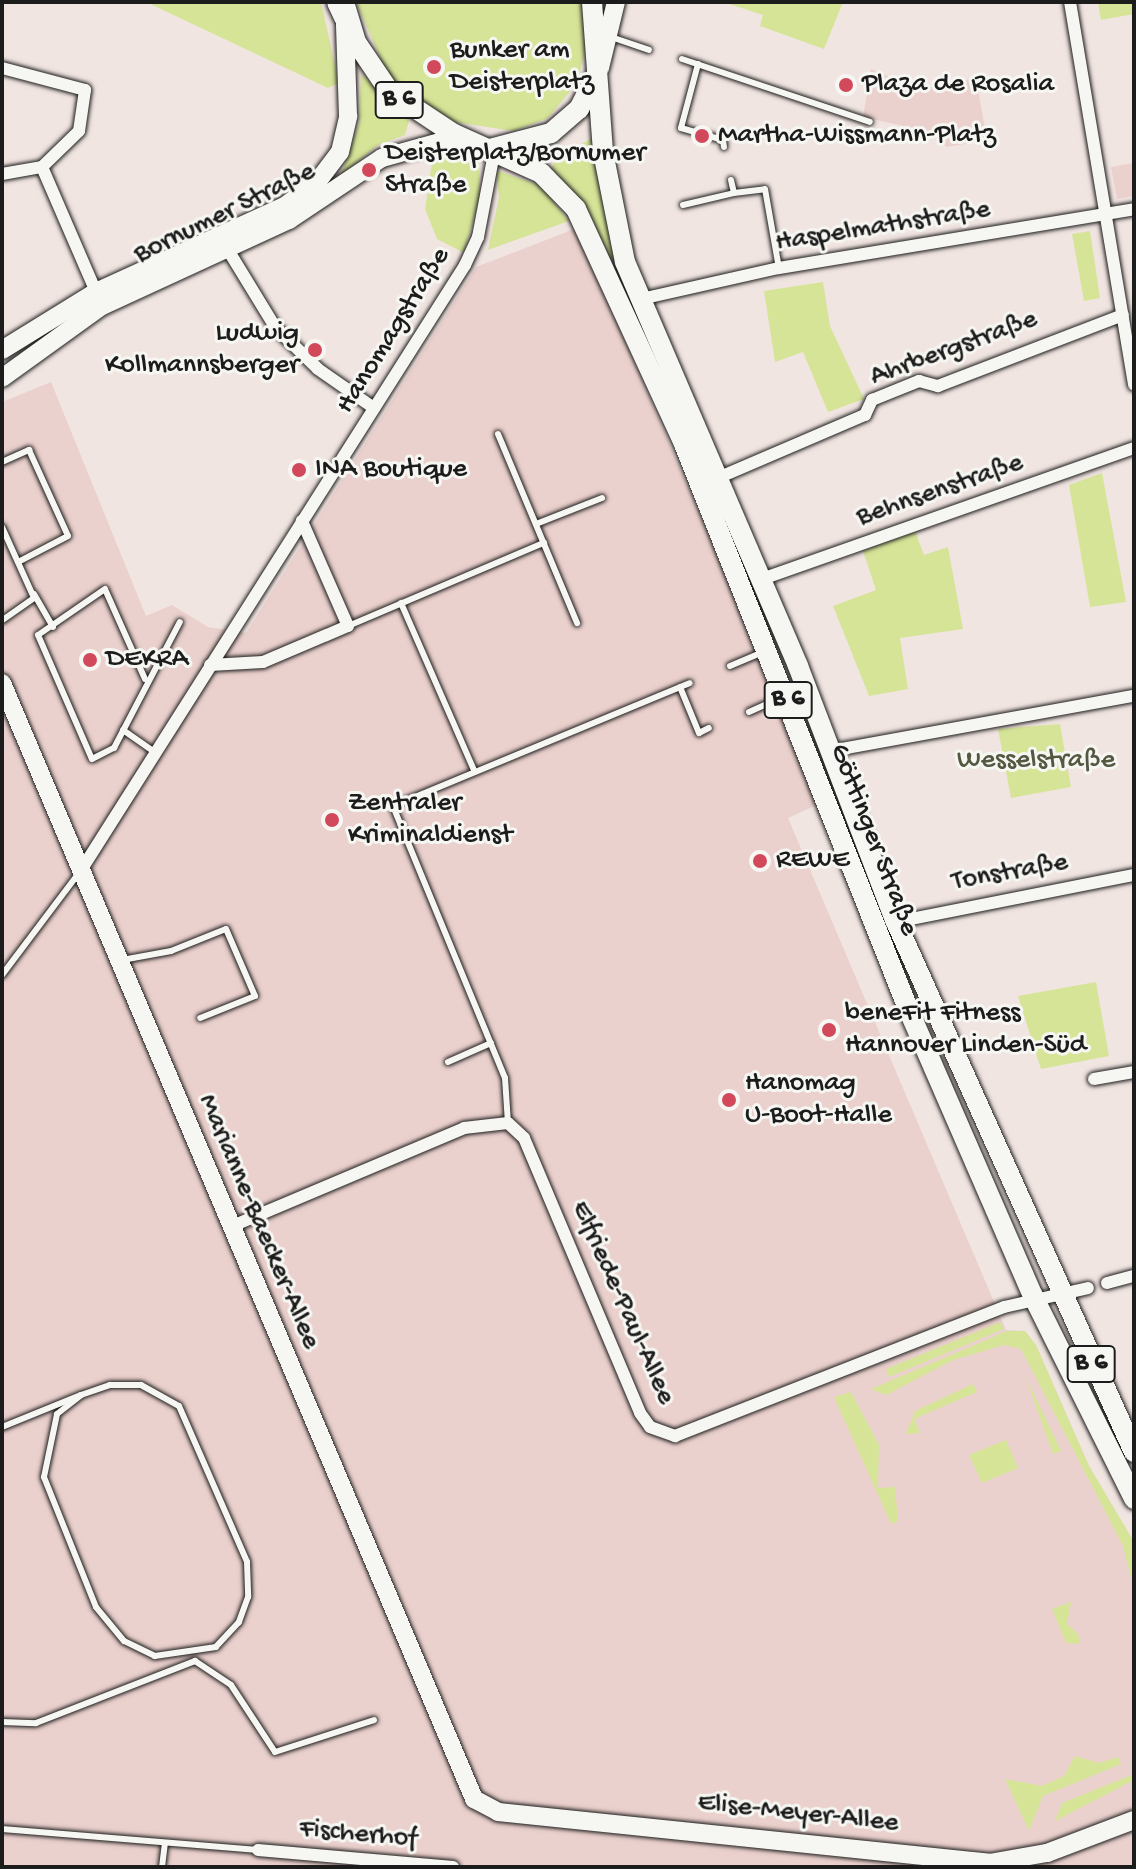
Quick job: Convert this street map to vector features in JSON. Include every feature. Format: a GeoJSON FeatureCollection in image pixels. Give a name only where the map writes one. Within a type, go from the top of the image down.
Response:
{"type":"FeatureCollection","features":[{"type":"Feature","properties":{"kind":"main road","name":"B 6"},"geometry":{"type":"LineString","coordinates":[[592,2],[599,71]]}},
{"type":"Feature","properties":{"kind":"main road","name":"B 6"},"geometry":{"type":"LineString","coordinates":[[342,7],[389,91],[490,151]]}},
{"type":"Feature","properties":{"kind":"main road"},"geometry":{"type":"LineString","coordinates":[[490,151],[551,133],[579,109],[599,71]]}},
{"type":"Feature","properties":{"kind":"main road","name":"Göttinger Straße"},"geometry":{"type":"LineString","coordinates":[[599,71],[610,208],[641,299],[762,579],[896,922],[1056,1290],[1134,1452]]}},
{"type":"Feature","properties":{"kind":"main road","name":"Göttinger Straße"},"geometry":{"type":"LineString","coordinates":[[490,151],[551,180],[576,209],[768,650],[1033,1296],[1134,1499]]}},
{"type":"Feature","properties":{"kind":"street"},"geometry":{"type":"LineString","coordinates":[[599,71],[616,2]]}},
{"type":"Feature","properties":{"kind":"street"},"geometry":{"type":"LineString","coordinates":[[1070,2],[1134,385]]}},
{"type":"Feature","properties":{"kind":"street","name":"Bornumer Straße"},"geometry":{"type":"LineString","coordinates":[[2,378],[102,306],[302,195],[340,152],[348,116],[342,7]]}},
{"type":"Feature","properties":{"kind":"street"},"geometry":{"type":"LineString","coordinates":[[2,68],[85,90],[79,131],[42,167],[2,174]]}},
{"type":"Feature","properties":{"kind":"street","name":"Bornumer Straße"},"geometry":{"type":"LineString","coordinates":[[2,350],[96,292],[324,200],[401,149],[443,141],[490,151]]}},
{"type":"Feature","properties":{"kind":"street","name":"Hanomagstraße"},"geometry":{"type":"LineString","coordinates":[[80,872],[374,408],[478,237],[490,151]]}},
{"type":"Feature","properties":{"kind":"street"},"geometry":{"type":"LineString","coordinates":[[42,167],[96,292]]}},
{"type":"Feature","properties":{"kind":"street","name":"Haspelmathstraße"},"geometry":{"type":"LineString","coordinates":[[641,299],[779,268],[1134,209]]}},
{"type":"Feature","properties":{"kind":"street"},"geometry":{"type":"LineString","coordinates":[[223,241],[275,327],[318,369],[374,408]]}},
{"type":"Feature","properties":{"kind":"street","name":"Ahrbergstraße"},"geometry":{"type":"LineString","coordinates":[[720,477],[865,415],[872,400],[919,381],[938,386],[1123,315]]}},
{"type":"Feature","properties":{"kind":"street","name":"Behnsenstraße"},"geometry":{"type":"LineString","coordinates":[[762,579],[1134,448]]}},
{"type":"Feature","properties":{"kind":"street"},"geometry":{"type":"LineString","coordinates":[[210,665],[263,662],[348,626],[302,521]]}},
{"type":"Feature","properties":{"kind":"street","name":"Marianne-Baecker-Allee"},"geometry":{"type":"LineString","coordinates":[[2,683],[462,1782]]}},
{"type":"Feature","properties":{"kind":"street"},"geometry":{"type":"LineString","coordinates":[[830,751],[1134,696]]}},
{"type":"Feature","properties":{"kind":"street","name":"Tonstraße"},"geometry":{"type":"LineString","coordinates":[[896,922],[1134,875]]}},
{"type":"Feature","properties":{"kind":"street"},"geometry":{"type":"LineString","coordinates":[[1094,1079],[1134,1072]]}},
{"type":"Feature","properties":{"kind":"street"},"geometry":{"type":"LineString","coordinates":[[230,1227],[464,1128],[508,1123]]}},
{"type":"Feature","properties":{"kind":"street","name":"Elfriede-Paul-Allee"},"geometry":{"type":"LineString","coordinates":[[508,1123],[524,1138],[640,1413],[663,1434],[682,1435],[1033,1296],[1056,1290],[1088,1288]]}},
{"type":"Feature","properties":{"kind":"street"},"geometry":{"type":"LineString","coordinates":[[1107,1283],[1134,1276]]}},
{"type":"Feature","properties":{"kind":"street","name":"Elise-Meyer-Allee"},"geometry":{"type":"LineString","coordinates":[[462,1782],[474,1799],[498,1812],[989,1863],[1047,1853],[1134,1820]]}},
{"type":"Feature","properties":{"kind":"street","name":"Fischerhof"},"geometry":{"type":"LineString","coordinates":[[258,1850],[453,1867]]}},
{"type":"Feature","properties":{"kind":"lane"},"geometry":{"type":"LineString","coordinates":[[607,36],[649,50]]}},
{"type":"Feature","properties":{"kind":"lane"},"geometry":{"type":"LineString","coordinates":[[682,59],[870,122]]}},
{"type":"Feature","properties":{"kind":"lane"},"geometry":{"type":"LineString","coordinates":[[698,64],[681,128],[723,140],[724,147]]}},
{"type":"Feature","properties":{"kind":"lane"},"geometry":{"type":"LineString","coordinates":[[731,180],[734,193]]}},
{"type":"Feature","properties":{"kind":"lane"},"geometry":{"type":"LineString","coordinates":[[683,205],[746,188],[765,189],[779,268]]}},
{"type":"Feature","properties":{"kind":"lane"},"geometry":{"type":"LineString","coordinates":[[498,434],[577,623]]}},
{"type":"Feature","properties":{"kind":"lane"},"geometry":{"type":"LineString","coordinates":[[2,462],[29,450],[68,537],[18,562]]}},
{"type":"Feature","properties":{"kind":"lane"},"geometry":{"type":"LineString","coordinates":[[536,524],[602,498]]}},
{"type":"Feature","properties":{"kind":"lane"},"geometry":{"type":"LineString","coordinates":[[2,527],[53,627]]}},
{"type":"Feature","properties":{"kind":"lane"},"geometry":{"type":"LineString","coordinates":[[348,626],[544,543]]}},
{"type":"Feature","properties":{"kind":"lane"},"geometry":{"type":"LineString","coordinates":[[145,679],[105,589],[38,635],[92,759],[114,748],[145,679],[180,622]]}},
{"type":"Feature","properties":{"kind":"lane"},"geometry":{"type":"LineString","coordinates":[[2,620],[31,606],[34,594]]}},
{"type":"Feature","properties":{"kind":"lane"},"geometry":{"type":"LineString","coordinates":[[401,603],[475,772]]}},
{"type":"Feature","properties":{"kind":"lane"},"geometry":{"type":"LineString","coordinates":[[730,666],[768,650]]}},
{"type":"Feature","properties":{"kind":"lane"},"geometry":{"type":"LineString","coordinates":[[508,1123],[505,1078],[393,806],[690,683]]}},
{"type":"Feature","properties":{"kind":"lane"},"geometry":{"type":"LineString","coordinates":[[680,687],[699,733],[709,728]]}},
{"type":"Feature","properties":{"kind":"lane"},"geometry":{"type":"LineString","coordinates":[[749,712],[786,696]]}},
{"type":"Feature","properties":{"kind":"lane"},"geometry":{"type":"LineString","coordinates":[[123,730],[154,752]]}},
{"type":"Feature","properties":{"kind":"lane"},"geometry":{"type":"LineString","coordinates":[[2,975],[80,872]]}},
{"type":"Feature","properties":{"kind":"lane"},"geometry":{"type":"LineString","coordinates":[[119,961],[171,951],[226,929],[255,996],[200,1018]]}},
{"type":"Feature","properties":{"kind":"lane"},"geometry":{"type":"LineString","coordinates":[[448,1062],[491,1043]]}},
{"type":"Feature","properties":{"kind":"lane"},"geometry":{"type":"LineString","coordinates":[[2,1427],[81,1395],[141,1385],[179,1406],[195,1431],[247,1562],[248,1597],[239,1622],[216,1647],[155,1656],[124,1641],[96,1607],[44,1477],[57,1414],[81,1395]]}},
{"type":"Feature","properties":{"kind":"lane"},"geometry":{"type":"LineString","coordinates":[[2,1722],[36,1723],[195,1661],[231,1685],[275,1752],[374,1720]]}},
{"type":"Feature","properties":{"kind":"lane"},"geometry":{"type":"LineString","coordinates":[[2,1829],[258,1850]]}},
{"type":"Feature","properties":{"kind":"lane"},"geometry":{"type":"LineString","coordinates":[[162,1867],[165,1843]]}},
{"type":"Feature","properties":{"kind":"shaded area"},"geometry":{"type":"Polygon","coordinates":[[[871,69],[919,89],[976,78],[987,140],[947,147],[926,131],[863,117],[871,69]]]}},
{"type":"Feature","properties":{"kind":"shaded area"},"geometry":{"type":"Polygon","coordinates":[[[1134,163],[1134,196],[1117,199],[1111,167],[1134,163]]]}},
{"type":"Feature","properties":{"kind":"shaded area"},"geometry":{"type":"Polygon","coordinates":[[[577,228],[823,802],[788,818],[1006,1330],[1025,1331],[1036,1345],[1089,1466],[1134,1542],[1134,1867],[2,1867],[2,402],[51,382],[146,616],[172,605],[208,627],[246,633],[476,267],[577,228]]]}},
{"type":"Feature","properties":{"kind":"green space"},"geometry":{"type":"Polygon","coordinates":[[[146,2],[321,2],[339,83],[328,88],[146,2]]]}},
{"type":"Feature","properties":{"kind":"green space"},"geometry":{"type":"Polygon","coordinates":[[[356,2],[583,2],[586,47],[577,83],[548,118],[514,131],[448,121],[389,78],[356,2]]]}},
{"type":"Feature","properties":{"kind":"green space"},"geometry":{"type":"Polygon","coordinates":[[[723,2],[843,2],[824,49],[760,26],[763,15],[723,2]]]}},
{"type":"Feature","properties":{"kind":"green space"},"geometry":{"type":"Polygon","coordinates":[[[1098,2],[1134,2],[1134,14],[1101,20],[1098,2]]]}},
{"type":"Feature","properties":{"kind":"green space"},"geometry":{"type":"Polygon","coordinates":[[[361,73],[409,121],[405,135],[378,145],[341,175],[359,123],[361,73]]]}},
{"type":"Feature","properties":{"kind":"green space"},"geometry":{"type":"Polygon","coordinates":[[[594,137],[615,257],[608,260],[549,172],[557,158],[594,137]]]}},
{"type":"Feature","properties":{"kind":"green space"},"geometry":{"type":"Polygon","coordinates":[[[433,155],[479,162],[480,196],[464,253],[437,239],[425,209],[433,155]]]}},
{"type":"Feature","properties":{"kind":"green space"},"geometry":{"type":"Polygon","coordinates":[[[496,170],[541,186],[569,221],[488,250],[499,197],[496,170]]]}},
{"type":"Feature","properties":{"kind":"green space"},"geometry":{"type":"Polygon","coordinates":[[[1090,231],[1100,298],[1084,301],[1072,234],[1090,231]]]}},
{"type":"Feature","properties":{"kind":"green space"},"geometry":{"type":"Polygon","coordinates":[[[823,282],[830,326],[864,399],[828,412],[803,352],[775,362],[764,291],[823,282]]]}},
{"type":"Feature","properties":{"kind":"green space"},"geometry":{"type":"Polygon","coordinates":[[[1102,473],[1126,602],[1090,607],[1069,485],[1102,473]]]}},
{"type":"Feature","properties":{"kind":"green space"},"geometry":{"type":"Polygon","coordinates":[[[915,531],[924,555],[948,547],[963,629],[900,638],[908,689],[869,696],[833,606],[876,590],[863,551],[915,531]]]}},
{"type":"Feature","properties":{"kind":"green space","name":"Wesselstraße"},"geometry":{"type":"Polygon","coordinates":[[[1060,724],[1071,787],[1011,798],[998,729],[1060,724]]]}},
{"type":"Feature","properties":{"kind":"green space"},"geometry":{"type":"Polygon","coordinates":[[[1096,982],[1109,1056],[1041,1069],[1018,996],[1096,982]]]}},
{"type":"Feature","properties":{"kind":"green space"},"geometry":{"type":"Polygon","coordinates":[[[1000,1322],[1004,1329],[889,1377],[886,1369],[1000,1322]]]}},
{"type":"Feature","properties":{"kind":"green space"},"geometry":{"type":"Polygon","coordinates":[[[1007,1331],[1025,1331],[1036,1345],[1089,1466],[1134,1542],[1131,1578],[1123,1546],[1021,1349],[1004,1345],[953,1360],[886,1395],[871,1389],[1007,1331]]]}},
{"type":"Feature","properties":{"kind":"green space"},"geometry":{"type":"Polygon","coordinates":[[[1025,1376],[1061,1451],[1053,1454],[1025,1376]]]}},
{"type":"Feature","properties":{"kind":"green space"},"geometry":{"type":"Polygon","coordinates":[[[973,1384],[977,1392],[914,1419],[920,1433],[906,1434],[915,1411],[973,1384]]]}},
{"type":"Feature","properties":{"kind":"green space"},"geometry":{"type":"Polygon","coordinates":[[[851,1392],[879,1445],[878,1488],[895,1487],[898,1521],[891,1524],[834,1397],[851,1392]]]}},
{"type":"Feature","properties":{"kind":"green space"},"geometry":{"type":"Polygon","coordinates":[[[1006,1440],[1018,1468],[982,1483],[969,1455],[1006,1440]]]}},
{"type":"Feature","properties":{"kind":"green space"},"geometry":{"type":"Polygon","coordinates":[[[1071,1602],[1067,1624],[1078,1634],[1080,1644],[1066,1643],[1052,1609],[1071,1602]]]}},
{"type":"Feature","properties":{"kind":"green space"},"geometry":{"type":"Polygon","coordinates":[[[1075,1756],[1099,1763],[1118,1757],[1121,1764],[1043,1796],[1029,1831],[1005,1779],[1042,1786],[1064,1776],[1075,1756]]]}},
{"type":"Feature","properties":{"kind":"green space"},"geometry":{"type":"Polygon","coordinates":[[[1134,1774],[1134,1780],[1055,1821],[1062,1803],[1134,1774]]]}},
{"type":"Feature","properties":{"kind":"place","name":"Bunker am Deisterplatz"},"geometry":{"type":"Point","coordinates":[434,67]}},
{"type":"Feature","properties":{"kind":"place","name":"Plaza de Rosalia"},"geometry":{"type":"Point","coordinates":[846,85]}},
{"type":"Feature","properties":{"kind":"place","name":"Martha-Wissmann-Platz"},"geometry":{"type":"Point","coordinates":[702,136]}},
{"type":"Feature","properties":{"kind":"place","name":"Deisterplatz/Bornumer Straße"},"geometry":{"type":"Point","coordinates":[369,170]}},
{"type":"Feature","properties":{"kind":"place","name":"Ludwig Kollmannsberger"},"geometry":{"type":"Point","coordinates":[315,350]}},
{"type":"Feature","properties":{"kind":"place","name":"INA Boutique"},"geometry":{"type":"Point","coordinates":[299,470]}},
{"type":"Feature","properties":{"kind":"place","name":"DEKRA"},"geometry":{"type":"Point","coordinates":[90,660]}},
{"type":"Feature","properties":{"kind":"place","name":"Zentraler Kriminaldienst"},"geometry":{"type":"Point","coordinates":[332,820]}},
{"type":"Feature","properties":{"kind":"place","name":"REWE"},"geometry":{"type":"Point","coordinates":[760,861]}},
{"type":"Feature","properties":{"kind":"place","name":"beneFit Fitness Hannover Linden-Süd"},"geometry":{"type":"Point","coordinates":[829,1030]}},
{"type":"Feature","properties":{"kind":"place","name":"Hanomag U-Boot-Halle"},"geometry":{"type":"Point","coordinates":[729,1100]}}]}
